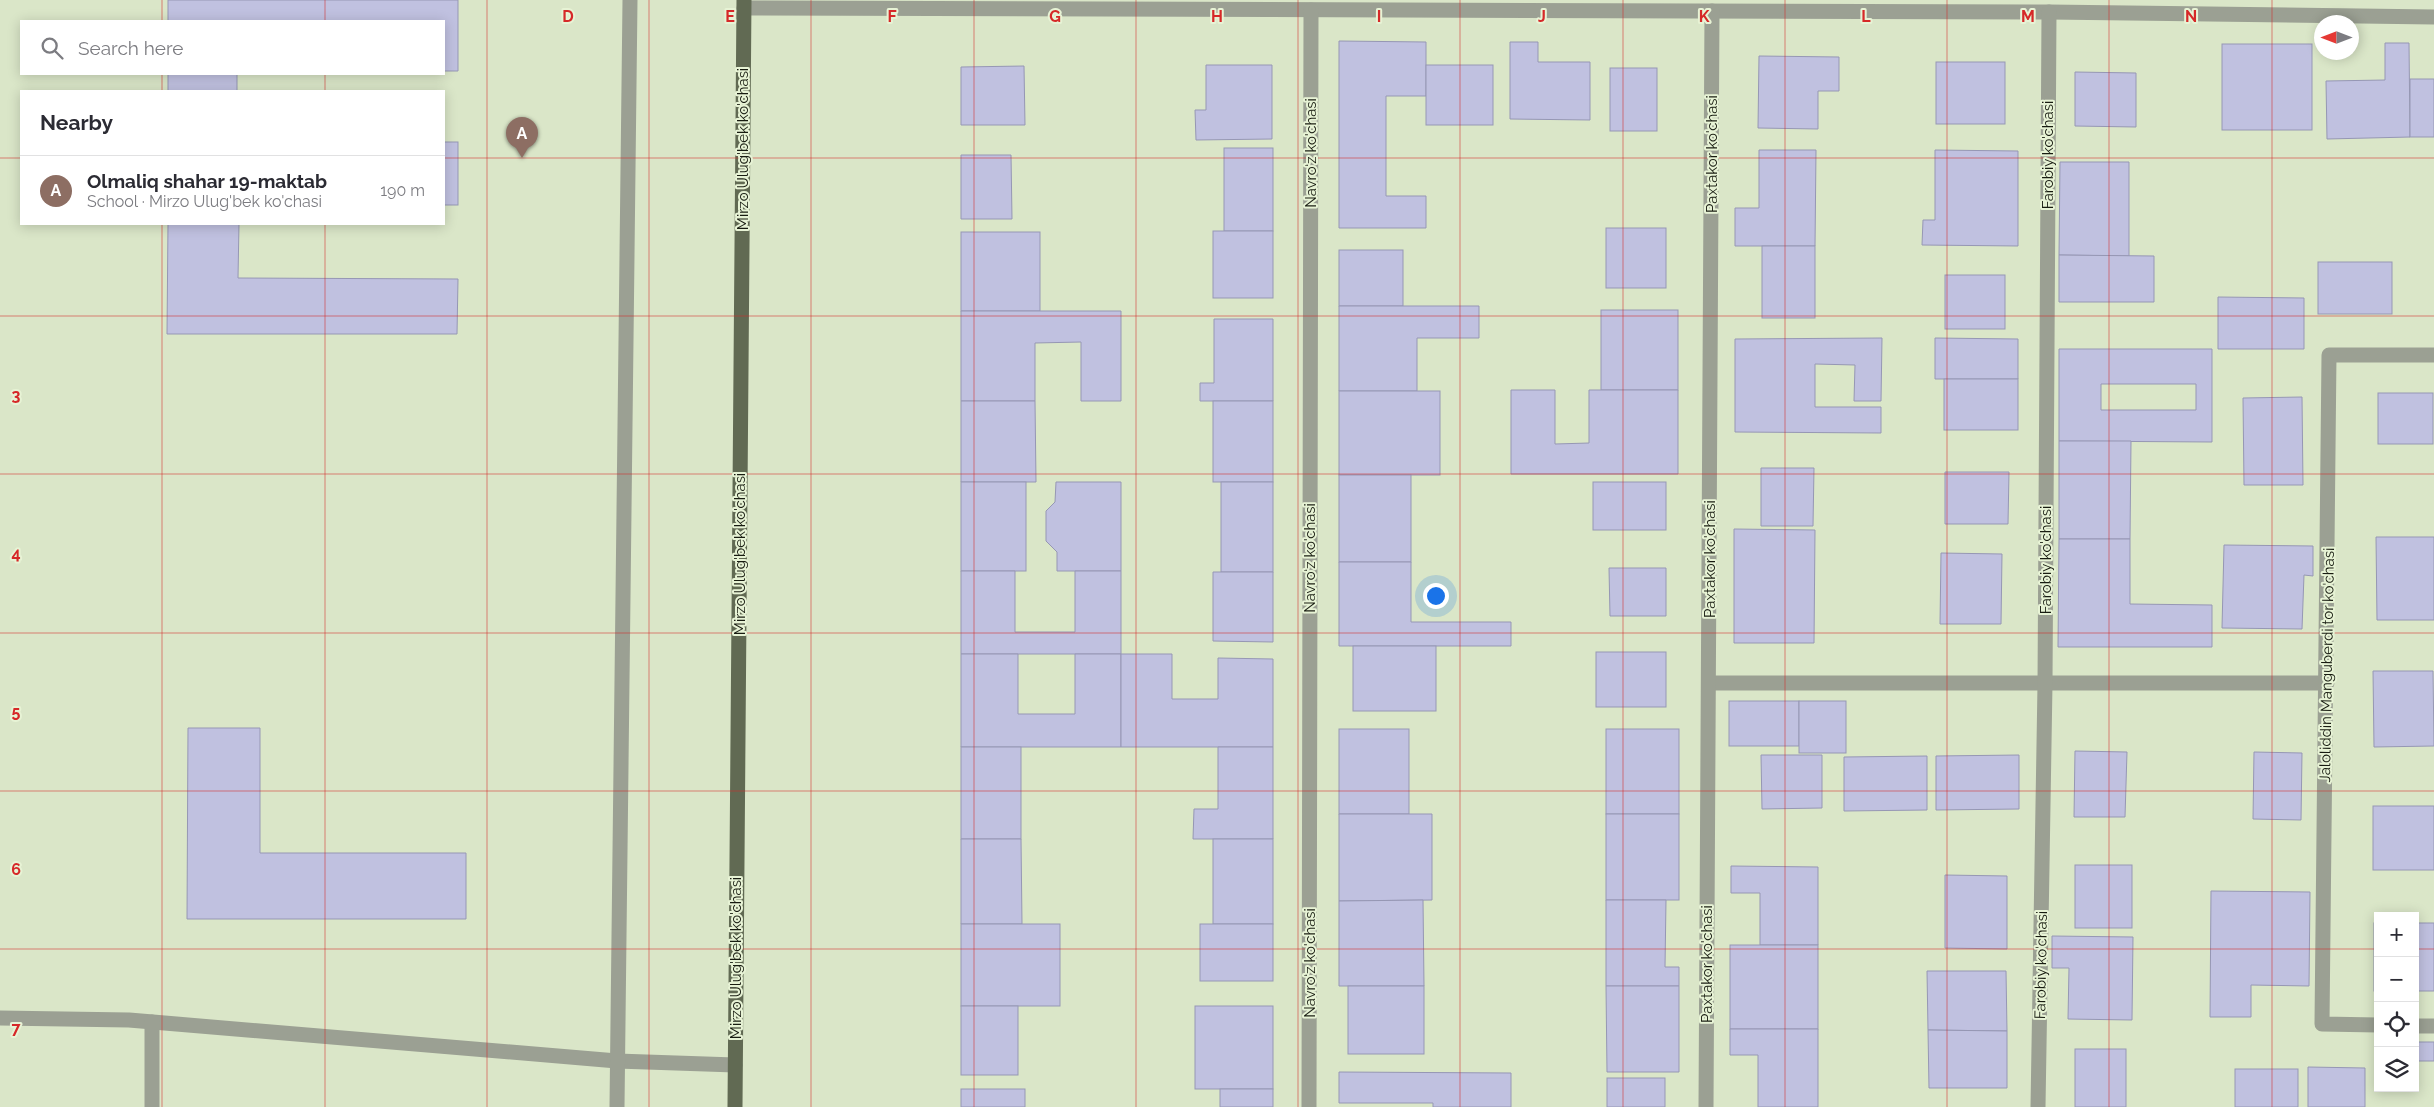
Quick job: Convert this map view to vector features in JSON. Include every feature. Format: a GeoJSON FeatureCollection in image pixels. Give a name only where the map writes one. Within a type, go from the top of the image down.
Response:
{"type":"FeatureCollection","features":[{"type":"Feature","properties":{"kind":"main road","name":"Mirzo Ulug'bek ko'chasi"},"geometry":{"type":"LineString","coordinates":[[735,1107],[744,4]]}},
{"type":"Feature","properties":{"kind":"street"},"geometry":{"type":"LineString","coordinates":[[616,1107],[630,0]]}},
{"type":"Feature","properties":{"kind":"street"},"geometry":{"type":"LineString","coordinates":[[744,4],[1311,10],[2048,12],[2434,17]]}},
{"type":"Feature","properties":{"kind":"street","name":"Navro‘z ko'chasi"},"geometry":{"type":"LineString","coordinates":[[1310,1107],[1311,10]]}},
{"type":"Feature","properties":{"kind":"street","name":"Paxtakor ko'chasi"},"geometry":{"type":"LineString","coordinates":[[1706,1107],[1712,11]]}},
{"type":"Feature","properties":{"kind":"street","name":"Farobiy ko'chasi"},"geometry":{"type":"LineString","coordinates":[[2038,1107],[2045,684],[2048,12]]}},
{"type":"Feature","properties":{"kind":"street","name":"Jaloliddin Manguberdi tor ko'chasi"},"geometry":{"type":"LineString","coordinates":[[2374,1025],[2322,1024],[2329,356],[2434,356]]}},
{"type":"Feature","properties":{"kind":"street"},"geometry":{"type":"LineString","coordinates":[[1709,683],[2327,684]]}},
{"type":"Feature","properties":{"kind":"street"},"geometry":{"type":"LineString","coordinates":[[0,1018],[152,1022],[616,1061],[735,1065]]}},
{"type":"Feature","properties":{"kind":"street"},"geometry":{"type":"LineString","coordinates":[[152,1022],[152,1107]]}},
{"type":"Feature","properties":{"kind":"street"},"geometry":{"type":"LineString","coordinates":[[2419,1026],[2434,1026]]}},
{"type":"Feature","properties":{"kind":"building"},"geometry":{"type":"Polygon","coordinates":[[[168,0],[458,0],[458,71],[445,71],[445,20],[168,20],[168,0]]]}},
{"type":"Feature","properties":{"kind":"building"},"geometry":{"type":"Polygon","coordinates":[[[1339,41],[1426,42],[1426,96],[1386,96],[1386,196],[1426,196],[1426,228],[1339,228],[1339,41]]]}},
{"type":"Feature","properties":{"kind":"building"},"geometry":{"type":"Polygon","coordinates":[[[1510,42],[1538,42],[1538,62],[1590,62],[1590,120],[1510,119],[1510,42]]]}},
{"type":"Feature","properties":{"kind":"building"},"geometry":{"type":"Polygon","coordinates":[[[2385,43],[2409,43],[2410,137],[2327,139],[2326,81],[2385,80],[2385,43]]]}},
{"type":"Feature","properties":{"kind":"building"},"geometry":{"type":"Polygon","coordinates":[[[2222,44],[2312,44],[2312,130],[2222,130],[2222,44]]]}},
{"type":"Feature","properties":{"kind":"building"},"geometry":{"type":"Polygon","coordinates":[[[1759,56],[1839,57],[1839,91],[1818,91],[1818,129],[1758,128],[1759,56]]]}},
{"type":"Feature","properties":{"kind":"building"},"geometry":{"type":"Polygon","coordinates":[[[1936,62],[2005,62],[2005,124],[1936,124],[1936,62]]]}},
{"type":"Feature","properties":{"kind":"building"},"geometry":{"type":"Polygon","coordinates":[[[1206,65],[1272,65],[1272,139],[1196,140],[1195,110],[1206,110],[1206,65]]]}},
{"type":"Feature","properties":{"kind":"building"},"geometry":{"type":"Polygon","coordinates":[[[1426,65],[1493,65],[1493,125],[1426,125],[1426,65]]]}},
{"type":"Feature","properties":{"kind":"building"},"geometry":{"type":"Polygon","coordinates":[[[1024,66],[1025,125],[961,125],[961,67],[1024,66]]]}},
{"type":"Feature","properties":{"kind":"building"},"geometry":{"type":"Polygon","coordinates":[[[1610,68],[1657,68],[1657,131],[1610,131],[1610,68]]]}},
{"type":"Feature","properties":{"kind":"building"},"geometry":{"type":"Polygon","coordinates":[[[2075,72],[2136,73],[2136,127],[2075,126],[2075,72]]]}},
{"type":"Feature","properties":{"kind":"building"},"geometry":{"type":"Polygon","coordinates":[[[168,75],[237,75],[237,90],[168,90],[168,75]]]}},
{"type":"Feature","properties":{"kind":"building"},"geometry":{"type":"Polygon","coordinates":[[[2410,79],[2434,79],[2434,137],[2410,137],[2410,79]]]}},
{"type":"Feature","properties":{"kind":"building"},"geometry":{"type":"Polygon","coordinates":[[[445,142],[458,142],[458,205],[445,205],[445,142]]]}},
{"type":"Feature","properties":{"kind":"building"},"geometry":{"type":"Polygon","coordinates":[[[1224,148],[1273,148],[1273,231],[1224,231],[1224,148]]]}},
{"type":"Feature","properties":{"kind":"building"},"geometry":{"type":"Polygon","coordinates":[[[1759,150],[1816,150],[1815,246],[1735,246],[1735,208],[1759,208],[1759,150]]]}},
{"type":"Feature","properties":{"kind":"building"},"geometry":{"type":"Polygon","coordinates":[[[1935,150],[2018,151],[2018,246],[1922,245],[1923,220],[1935,220],[1935,150]]]}},
{"type":"Feature","properties":{"kind":"building"},"geometry":{"type":"Polygon","coordinates":[[[961,155],[1011,155],[1012,219],[961,219],[961,155]]]}},
{"type":"Feature","properties":{"kind":"building"},"geometry":{"type":"Polygon","coordinates":[[[2060,162],[2129,162],[2129,256],[2059,255],[2060,162]]]}},
{"type":"Feature","properties":{"kind":"building"},"geometry":{"type":"Polygon","coordinates":[[[168,225],[239,225],[238,278],[458,279],[457,334],[167,334],[168,225]]]}},
{"type":"Feature","properties":{"kind":"building"},"geometry":{"type":"Polygon","coordinates":[[[1606,228],[1666,228],[1666,288],[1606,288],[1606,228]]]}},
{"type":"Feature","properties":{"kind":"building"},"geometry":{"type":"Polygon","coordinates":[[[1213,231],[1273,231],[1273,298],[1213,298],[1213,231]]]}},
{"type":"Feature","properties":{"kind":"building"},"geometry":{"type":"Polygon","coordinates":[[[961,232],[1040,232],[1040,311],[961,311],[961,232]]]}},
{"type":"Feature","properties":{"kind":"building"},"geometry":{"type":"Polygon","coordinates":[[[1762,246],[1815,246],[1815,318],[1762,318],[1762,246]]]}},
{"type":"Feature","properties":{"kind":"building"},"geometry":{"type":"Polygon","coordinates":[[[1339,250],[1403,250],[1403,306],[1339,306],[1339,250]]]}},
{"type":"Feature","properties":{"kind":"building"},"geometry":{"type":"Polygon","coordinates":[[[2059,255],[2154,256],[2154,302],[2059,302],[2059,255]]]}},
{"type":"Feature","properties":{"kind":"building"},"geometry":{"type":"Polygon","coordinates":[[[2318,262],[2392,262],[2392,314],[2318,314],[2318,262]]]}},
{"type":"Feature","properties":{"kind":"building"},"geometry":{"type":"Polygon","coordinates":[[[1945,275],[2005,275],[2005,329],[1945,329],[1945,275]]]}},
{"type":"Feature","properties":{"kind":"building"},"geometry":{"type":"Polygon","coordinates":[[[2218,297],[2304,298],[2304,349],[2218,349],[2218,297]]]}},
{"type":"Feature","properties":{"kind":"building"},"geometry":{"type":"Polygon","coordinates":[[[1339,306],[1479,306],[1479,338],[1417,338],[1417,391],[1339,391],[1339,306]]]}},
{"type":"Feature","properties":{"kind":"building"},"geometry":{"type":"Polygon","coordinates":[[[1601,310],[1678,310],[1678,390],[1601,390],[1601,310]]]}},
{"type":"Feature","properties":{"kind":"building"},"geometry":{"type":"Polygon","coordinates":[[[961,311],[1121,311],[1121,401],[1081,401],[1081,342],[1035,343],[1035,401],[961,401],[961,311]]]}},
{"type":"Feature","properties":{"kind":"building"},"geometry":{"type":"Polygon","coordinates":[[[1214,319],[1273,319],[1273,401],[1200,401],[1200,383],[1214,383],[1214,319]]]}},
{"type":"Feature","properties":{"kind":"building"},"geometry":{"type":"Polygon","coordinates":[[[1882,338],[1881,401],[1854,401],[1855,365],[1815,364],[1815,407],[1881,407],[1881,433],[1735,432],[1735,339],[1882,338]]]}},
{"type":"Feature","properties":{"kind":"building"},"geometry":{"type":"Polygon","coordinates":[[[1935,338],[2018,339],[2018,379],[1935,379],[1935,338]]]}},
{"type":"Feature","properties":{"kind":"building"},"geometry":{"type":"Polygon","coordinates":[[[2059,349],[2212,349],[2212,442],[2059,441],[2059,349]],[[2101,384],[2101,410],[2196,410],[2196,384],[2101,384]]]}},
{"type":"Feature","properties":{"kind":"building"},"geometry":{"type":"Polygon","coordinates":[[[1944,379],[2018,379],[2018,430],[1944,430],[1944,379]]]}},
{"type":"Feature","properties":{"kind":"building"},"geometry":{"type":"Polygon","coordinates":[[[1511,390],[1555,390],[1555,444],[1589,443],[1589,390],[1678,390],[1678,474],[1511,474],[1511,390]]]}},
{"type":"Feature","properties":{"kind":"building"},"geometry":{"type":"Polygon","coordinates":[[[1339,391],[1440,391],[1440,475],[1339,475],[1339,391]]]}},
{"type":"Feature","properties":{"kind":"building"},"geometry":{"type":"Polygon","coordinates":[[[2378,393],[2433,393],[2433,444],[2378,444],[2378,393]]]}},
{"type":"Feature","properties":{"kind":"building"},"geometry":{"type":"Polygon","coordinates":[[[2302,397],[2303,485],[2244,485],[2243,398],[2302,397]]]}},
{"type":"Feature","properties":{"kind":"building"},"geometry":{"type":"Polygon","coordinates":[[[961,401],[1035,401],[1036,482],[961,482],[961,401]]]}},
{"type":"Feature","properties":{"kind":"building"},"geometry":{"type":"Polygon","coordinates":[[[1213,401],[1273,401],[1273,482],[1213,482],[1213,401]]]}},
{"type":"Feature","properties":{"kind":"building"},"geometry":{"type":"Polygon","coordinates":[[[2059,441],[2131,441],[2130,539],[2059,539],[2059,441]]]}},
{"type":"Feature","properties":{"kind":"building"},"geometry":{"type":"Polygon","coordinates":[[[1761,468],[1814,468],[1813,526],[1761,526],[1761,468]]]}},
{"type":"Feature","properties":{"kind":"building"},"geometry":{"type":"Polygon","coordinates":[[[1945,472],[2009,472],[2008,524],[1945,524],[1945,472]]]}},
{"type":"Feature","properties":{"kind":"building"},"geometry":{"type":"Polygon","coordinates":[[[1339,475],[1411,475],[1411,562],[1339,562],[1339,475]]]}},
{"type":"Feature","properties":{"kind":"building"},"geometry":{"type":"Polygon","coordinates":[[[961,482],[1026,482],[1026,571],[961,571],[961,482]]]}},
{"type":"Feature","properties":{"kind":"building"},"geometry":{"type":"Polygon","coordinates":[[[1056,482],[1121,482],[1121,571],[1057,571],[1057,552],[1046,541],[1046,511],[1055,502],[1056,482]]]}},
{"type":"Feature","properties":{"kind":"building"},"geometry":{"type":"Polygon","coordinates":[[[1221,482],[1273,482],[1273,572],[1221,572],[1221,482]]]}},
{"type":"Feature","properties":{"kind":"building"},"geometry":{"type":"Polygon","coordinates":[[[1593,482],[1666,482],[1666,530],[1593,530],[1593,482]]]}},
{"type":"Feature","properties":{"kind":"building"},"geometry":{"type":"Polygon","coordinates":[[[1734,529],[1815,530],[1814,643],[1734,643],[1734,529]]]}},
{"type":"Feature","properties":{"kind":"building"},"geometry":{"type":"Polygon","coordinates":[[[2376,537],[2434,537],[2434,620],[2377,620],[2376,537]]]}},
{"type":"Feature","properties":{"kind":"building"},"geometry":{"type":"Polygon","coordinates":[[[2059,539],[2130,539],[2130,604],[2212,605],[2212,647],[2058,647],[2059,539]]]}},
{"type":"Feature","properties":{"kind":"building"},"geometry":{"type":"Polygon","coordinates":[[[2224,545],[2313,546],[2313,576],[2304,575],[2302,629],[2222,628],[2224,545]]]}},
{"type":"Feature","properties":{"kind":"building"},"geometry":{"type":"Polygon","coordinates":[[[1941,553],[2002,554],[2001,624],[1940,624],[1941,553]]]}},
{"type":"Feature","properties":{"kind":"building"},"geometry":{"type":"Polygon","coordinates":[[[1339,562],[1411,562],[1411,622],[1511,622],[1511,646],[1339,646],[1339,562]]]}},
{"type":"Feature","properties":{"kind":"building"},"geometry":{"type":"Polygon","coordinates":[[[1609,568],[1666,568],[1666,616],[1610,616],[1609,568]]]}},
{"type":"Feature","properties":{"kind":"building"},"geometry":{"type":"Polygon","coordinates":[[[961,571],[1015,571],[1015,632],[1075,632],[1075,571],[1121,571],[1121,654],[961,654],[961,571]]]}},
{"type":"Feature","properties":{"kind":"building"},"geometry":{"type":"Polygon","coordinates":[[[1213,572],[1273,572],[1273,642],[1213,641],[1213,572]]]}},
{"type":"Feature","properties":{"kind":"building"},"geometry":{"type":"Polygon","coordinates":[[[1353,646],[1436,646],[1436,711],[1353,711],[1353,646]]]}},
{"type":"Feature","properties":{"kind":"building"},"geometry":{"type":"Polygon","coordinates":[[[1596,652],[1666,652],[1666,707],[1596,707],[1596,652]]]}},
{"type":"Feature","properties":{"kind":"building"},"geometry":{"type":"Polygon","coordinates":[[[961,654],[1018,654],[1018,714],[1075,714],[1075,654],[1121,654],[1121,747],[961,747],[961,654]]]}},
{"type":"Feature","properties":{"kind":"building"},"geometry":{"type":"Polygon","coordinates":[[[1121,654],[1172,654],[1172,699],[1218,699],[1218,658],[1273,659],[1273,747],[1121,747],[1121,654]]]}},
{"type":"Feature","properties":{"kind":"building"},"geometry":{"type":"Polygon","coordinates":[[[2373,671],[2433,671],[2434,746],[2374,747],[2373,671]]]}},
{"type":"Feature","properties":{"kind":"building"},"geometry":{"type":"Polygon","coordinates":[[[1729,701],[1799,701],[1799,746],[1729,746],[1729,701]]]}},
{"type":"Feature","properties":{"kind":"building"},"geometry":{"type":"Polygon","coordinates":[[[1799,701],[1846,701],[1846,753],[1799,753],[1799,701]]]}},
{"type":"Feature","properties":{"kind":"building"},"geometry":{"type":"Polygon","coordinates":[[[188,728],[260,728],[260,853],[466,853],[466,919],[187,919],[188,728]]]}},
{"type":"Feature","properties":{"kind":"building"},"geometry":{"type":"Polygon","coordinates":[[[1339,729],[1409,729],[1409,814],[1339,814],[1339,729]]]}},
{"type":"Feature","properties":{"kind":"building"},"geometry":{"type":"Polygon","coordinates":[[[1606,729],[1679,729],[1679,814],[1606,814],[1606,729]]]}},
{"type":"Feature","properties":{"kind":"building"},"geometry":{"type":"Polygon","coordinates":[[[961,747],[1021,747],[1021,839],[961,839],[961,747]]]}},
{"type":"Feature","properties":{"kind":"building"},"geometry":{"type":"Polygon","coordinates":[[[1218,747],[1273,747],[1273,839],[1193,839],[1194,809],[1218,809],[1218,747]]]}},
{"type":"Feature","properties":{"kind":"building"},"geometry":{"type":"Polygon","coordinates":[[[2075,751],[2127,752],[2125,817],[2074,817],[2075,751]]]}},
{"type":"Feature","properties":{"kind":"building"},"geometry":{"type":"Polygon","coordinates":[[[2254,752],[2302,753],[2301,820],[2253,819],[2254,752]]]}},
{"type":"Feature","properties":{"kind":"building"},"geometry":{"type":"Polygon","coordinates":[[[1761,755],[1822,755],[1822,808],[1762,809],[1761,755]]]}},
{"type":"Feature","properties":{"kind":"building"},"geometry":{"type":"Polygon","coordinates":[[[2019,755],[2019,809],[1936,810],[1936,756],[2019,755]]]}},
{"type":"Feature","properties":{"kind":"building"},"geometry":{"type":"Polygon","coordinates":[[[1927,756],[1927,810],[1844,811],[1844,757],[1927,756]]]}},
{"type":"Feature","properties":{"kind":"building"},"geometry":{"type":"Polygon","coordinates":[[[2373,806],[2434,806],[2434,870],[2373,870],[2373,806]]]}},
{"type":"Feature","properties":{"kind":"building"},"geometry":{"type":"Polygon","coordinates":[[[1339,814],[1432,814],[1432,900],[1339,901],[1339,814]]]}},
{"type":"Feature","properties":{"kind":"building"},"geometry":{"type":"Polygon","coordinates":[[[1606,814],[1679,814],[1679,900],[1606,900],[1606,814]]]}},
{"type":"Feature","properties":{"kind":"building"},"geometry":{"type":"Polygon","coordinates":[[[961,839],[1021,839],[1022,924],[961,924],[961,839]]]}},
{"type":"Feature","properties":{"kind":"building"},"geometry":{"type":"Polygon","coordinates":[[[1213,839],[1273,839],[1273,924],[1213,924],[1213,839]]]}},
{"type":"Feature","properties":{"kind":"building"},"geometry":{"type":"Polygon","coordinates":[[[2075,865],[2132,865],[2132,928],[2075,928],[2075,865]]]}},
{"type":"Feature","properties":{"kind":"building"},"geometry":{"type":"Polygon","coordinates":[[[1731,866],[1818,867],[1818,945],[1760,945],[1760,893],[1731,893],[1731,866]]]}},
{"type":"Feature","properties":{"kind":"building"},"geometry":{"type":"Polygon","coordinates":[[[1945,875],[2007,876],[2007,949],[1945,948],[1945,875]]]}},
{"type":"Feature","properties":{"kind":"building"},"geometry":{"type":"Polygon","coordinates":[[[2211,891],[2310,892],[2309,986],[2251,985],[2251,1017],[2210,1017],[2211,891]]]}},
{"type":"Feature","properties":{"kind":"building"},"geometry":{"type":"Polygon","coordinates":[[[1423,900],[1424,986],[1339,986],[1339,901],[1423,900]]]}},
{"type":"Feature","properties":{"kind":"building"},"geometry":{"type":"Polygon","coordinates":[[[1606,900],[1666,900],[1665,967],[1679,967],[1679,986],[1606,986],[1606,900]]]}},
{"type":"Feature","properties":{"kind":"building"},"geometry":{"type":"Polygon","coordinates":[[[2419,923],[2434,923],[2434,991],[2419,991],[2419,923]]]}},
{"type":"Feature","properties":{"kind":"building"},"geometry":{"type":"Polygon","coordinates":[[[961,924],[1060,924],[1060,1006],[961,1006],[961,924]]]}},
{"type":"Feature","properties":{"kind":"building"},"geometry":{"type":"Polygon","coordinates":[[[1200,924],[1273,924],[1273,981],[1200,981],[1200,924]]]}},
{"type":"Feature","properties":{"kind":"building"},"geometry":{"type":"Polygon","coordinates":[[[2052,936],[2133,937],[2132,1020],[2068,1019],[2069,968],[2052,968],[2052,936]]]}},
{"type":"Feature","properties":{"kind":"building"},"geometry":{"type":"Polygon","coordinates":[[[1730,945],[1818,945],[1818,1029],[1730,1029],[1730,945]]]}},
{"type":"Feature","properties":{"kind":"building"},"geometry":{"type":"Polygon","coordinates":[[[1927,971],[2006,971],[2007,1031],[1928,1030],[1927,971]]]}},
{"type":"Feature","properties":{"kind":"building"},"geometry":{"type":"Polygon","coordinates":[[[1348,986],[1424,986],[1424,1054],[1348,1054],[1348,986]]]}},
{"type":"Feature","properties":{"kind":"building"},"geometry":{"type":"Polygon","coordinates":[[[1606,986],[1679,986],[1679,1072],[1607,1072],[1606,986]]]}},
{"type":"Feature","properties":{"kind":"building"},"geometry":{"type":"Polygon","coordinates":[[[961,1006],[1018,1006],[1018,1075],[961,1075],[961,1006]]]}},
{"type":"Feature","properties":{"kind":"building"},"geometry":{"type":"Polygon","coordinates":[[[1195,1006],[1273,1006],[1273,1089],[1195,1089],[1195,1006]]]}},
{"type":"Feature","properties":{"kind":"building"},"geometry":{"type":"Polygon","coordinates":[[[1730,1029],[1818,1029],[1818,1107],[1758,1107],[1758,1055],[1730,1055],[1730,1029]]]}},
{"type":"Feature","properties":{"kind":"building"},"geometry":{"type":"Polygon","coordinates":[[[1928,1030],[2007,1031],[2007,1088],[1929,1088],[1928,1030]]]}},
{"type":"Feature","properties":{"kind":"building"},"geometry":{"type":"Polygon","coordinates":[[[2419,1042],[2434,1042],[2434,1061],[2419,1061],[2419,1042]]]}},
{"type":"Feature","properties":{"kind":"building"},"geometry":{"type":"Polygon","coordinates":[[[2075,1049],[2126,1049],[2126,1107],[2075,1107],[2075,1049]]]}},
{"type":"Feature","properties":{"kind":"building"},"geometry":{"type":"Polygon","coordinates":[[[2308,1067],[2365,1068],[2365,1107],[2308,1107],[2308,1067]]]}},
{"type":"Feature","properties":{"kind":"building"},"geometry":{"type":"Polygon","coordinates":[[[2235,1069],[2298,1069],[2298,1107],[2235,1107],[2235,1069]]]}},
{"type":"Feature","properties":{"kind":"building"},"geometry":{"type":"Polygon","coordinates":[[[1339,1072],[1511,1073],[1511,1107],[1433,1107],[1433,1103],[1339,1103],[1339,1072]]]}},
{"type":"Feature","properties":{"kind":"building"},"geometry":{"type":"Polygon","coordinates":[[[1607,1078],[1665,1078],[1665,1107],[1607,1107],[1607,1078]]]}},
{"type":"Feature","properties":{"kind":"building"},"geometry":{"type":"Polygon","coordinates":[[[961,1089],[1025,1089],[1025,1107],[961,1107],[961,1089]]]}},
{"type":"Feature","properties":{"kind":"building"},"geometry":{"type":"Polygon","coordinates":[[[1220,1089],[1273,1089],[1273,1107],[1220,1107],[1220,1089]]]}},
{"type":"Feature","properties":{"kind":"place","name":"Olmaliq shahar 19-maktab"},"geometry":{"type":"Point","coordinates":[522,158]}}]}
